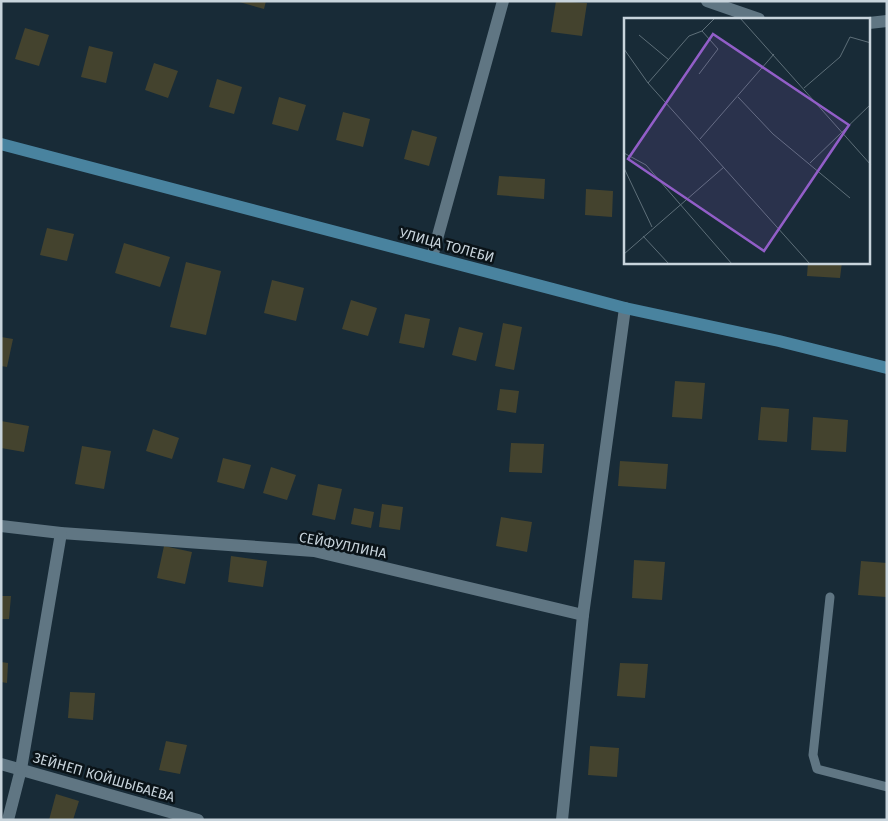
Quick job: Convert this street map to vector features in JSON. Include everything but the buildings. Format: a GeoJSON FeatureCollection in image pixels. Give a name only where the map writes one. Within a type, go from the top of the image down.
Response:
{"type":"FeatureCollection","features":[{"type":"Feature","properties":{"kind":"street"},"geometry":{"type":"LineString","coordinates":[[432,257],[503,1]]}},
{"type":"Feature","properties":{"kind":"street"},"geometry":{"type":"LineString","coordinates":[[707,1],[756,18]]}},
{"type":"Feature","properties":{"kind":"street"},"geometry":{"type":"LineString","coordinates":[[870,24],[887,22]]}},
{"type":"Feature","properties":{"kind":"street","name":"УЛИЦА ТОЛЕБИ"},"geometry":{"type":"LineString","coordinates":[[1,144],[626,308],[779,341],[887,368]]}},
{"type":"Feature","properties":{"kind":"street"},"geometry":{"type":"LineString","coordinates":[[562,820],[584,615],[626,308]]}},
{"type":"Feature","properties":{"kind":"street","name":"СЕЙФУЛЛИНА"},"geometry":{"type":"LineString","coordinates":[[1,526],[62,533],[314,551],[584,615]]}},
{"type":"Feature","properties":{"kind":"street"},"geometry":{"type":"LineString","coordinates":[[8,820],[21,769],[62,533]]}},
{"type":"Feature","properties":{"kind":"street","name":"ЗЕЙНЕП КОЙШЫБАЕВА"},"geometry":{"type":"LineString","coordinates":[[1,764],[198,820]]}},
{"type":"Feature","properties":{"kind":"lane"},"geometry":{"type":"LineString","coordinates":[[830,597],[812,755],[817,769],[887,787]]}}]}
